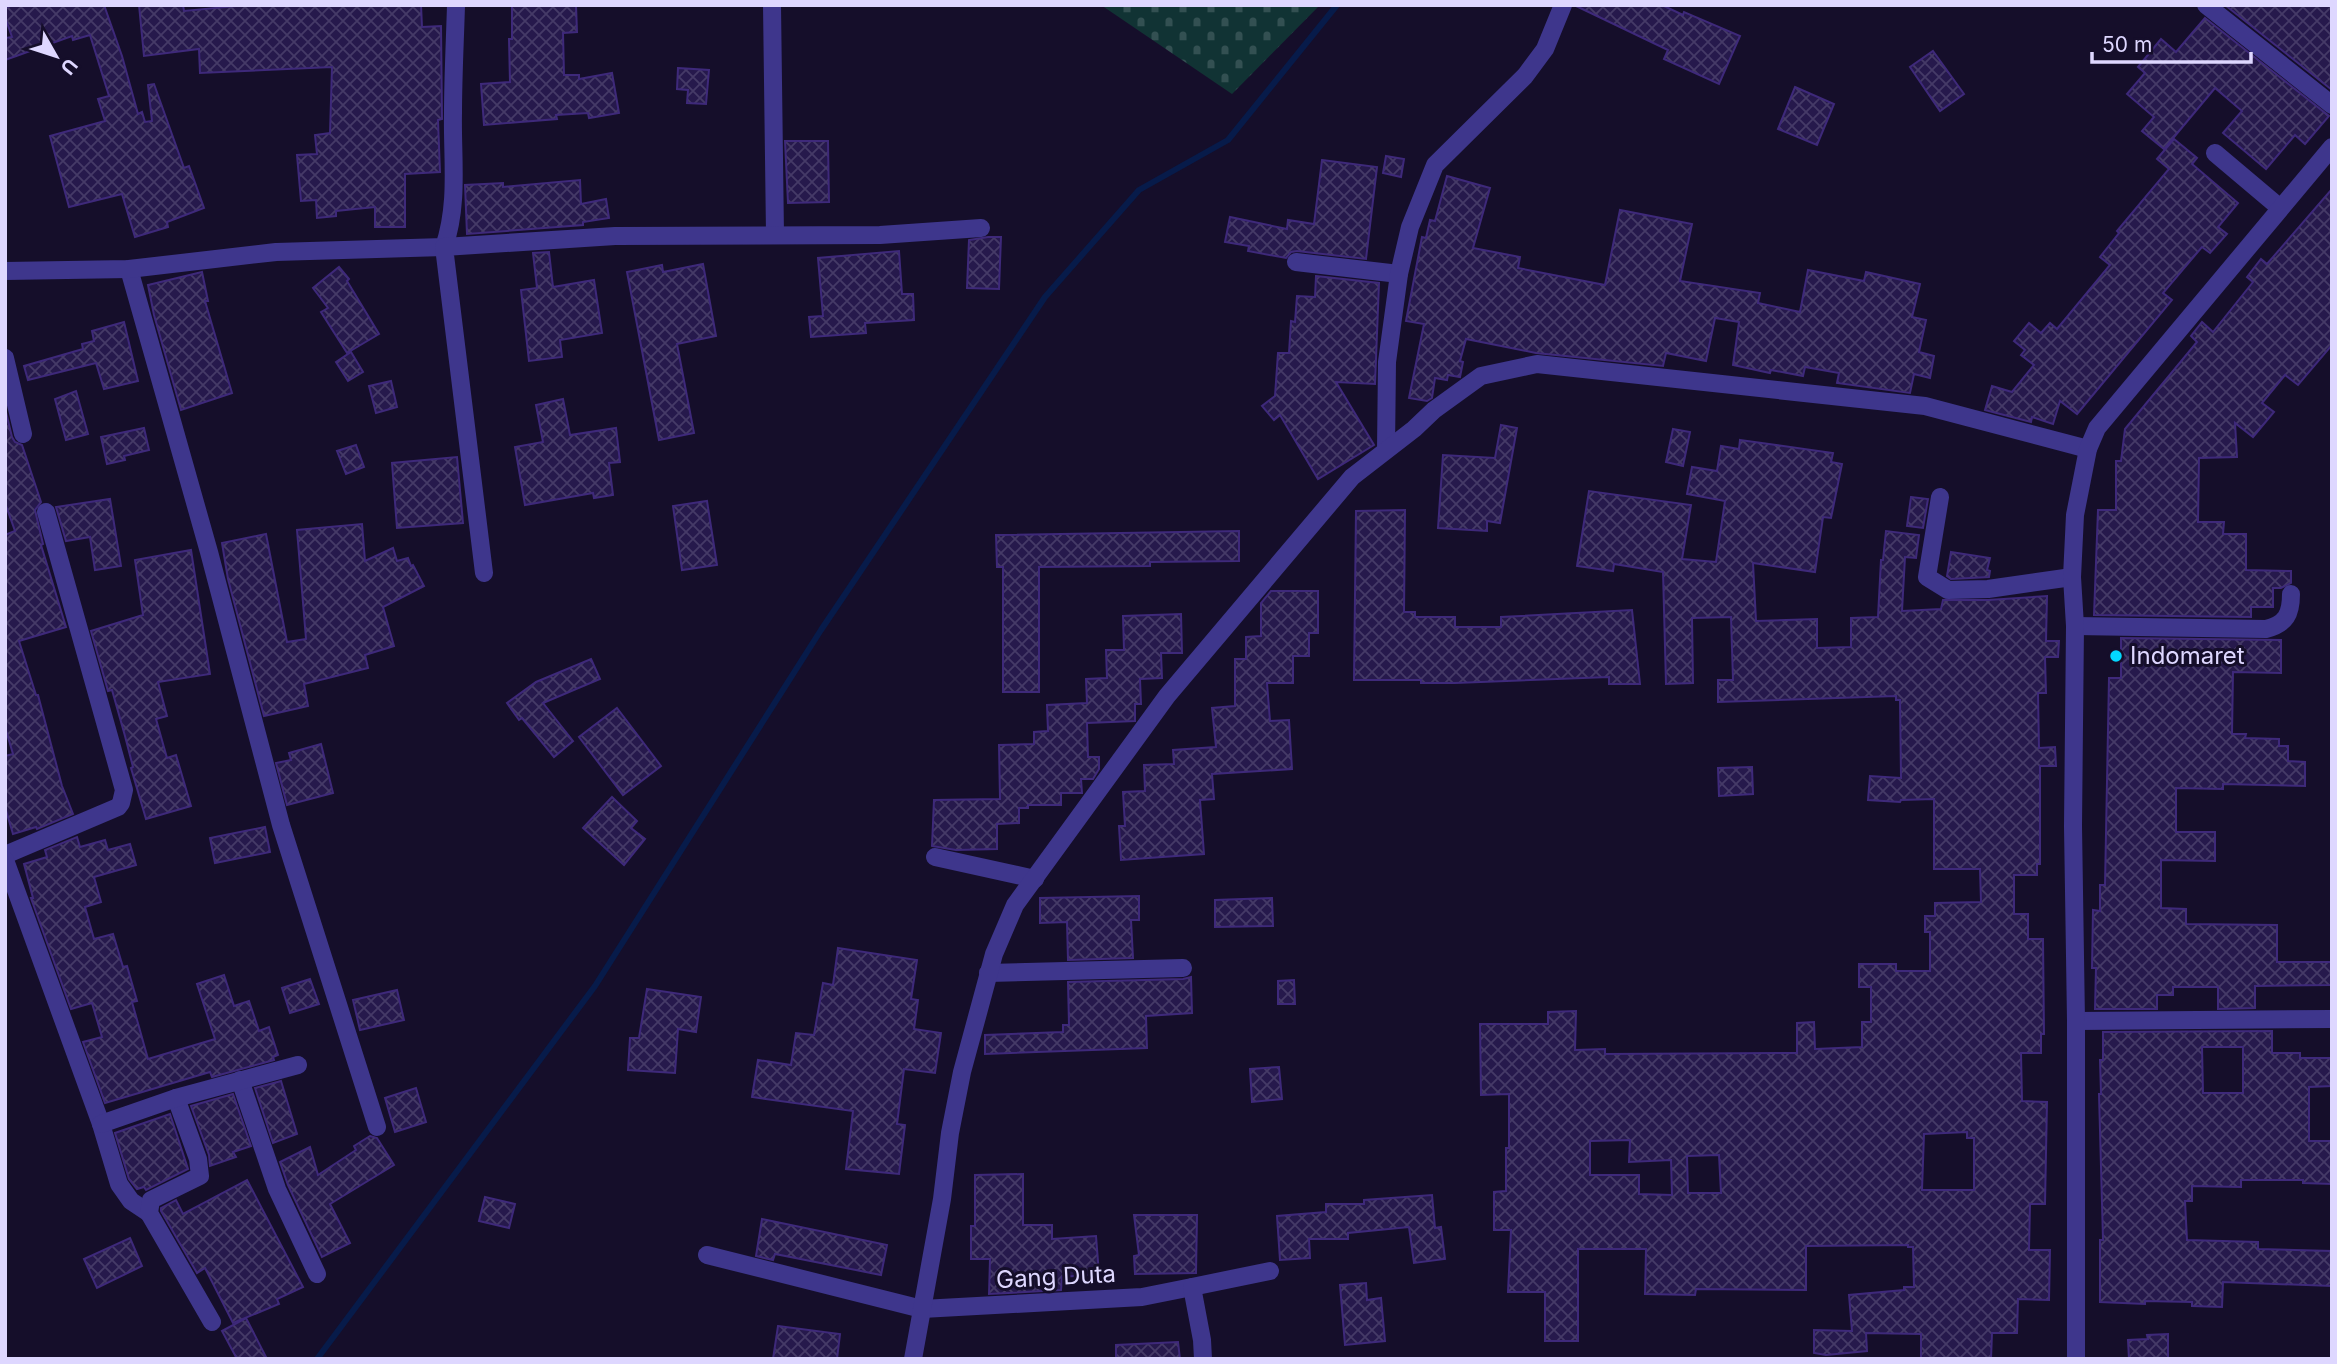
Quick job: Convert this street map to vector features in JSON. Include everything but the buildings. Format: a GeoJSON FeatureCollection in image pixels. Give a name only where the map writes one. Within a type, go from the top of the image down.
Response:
{"type":"FeatureCollection","features":[{"type":"Feature","properties":{"kind":"street"},"geometry":{"type":"LineString","coordinates":[[456,5],[454,205],[452,223],[444,247],[484,573]]}},
{"type":"Feature","properties":{"kind":"street"},"geometry":{"type":"LineString","coordinates":[[772,5],[775,235]]}},
{"type":"Feature","properties":{"kind":"street"},"geometry":{"type":"LineString","coordinates":[[1386,449],[1387,362],[1399,274],[1410,227],[1434,165],[1525,76],[1545,49],[1563,5]]}},
{"type":"Feature","properties":{"kind":"street"},"geometry":{"type":"LineString","coordinates":[[2206,5],[2332,105]]}},
{"type":"Feature","properties":{"kind":"street"},"geometry":{"type":"LineString","coordinates":[[2076,1359],[2073,826],[2075,626],[2072,577],[2075,515],[2088,449],[2097,428],[2279,207],[2332,147]]}},
{"type":"Feature","properties":{"kind":"street"},"geometry":{"type":"LineString","coordinates":[[2216,153],[2279,207]]}},
{"type":"Feature","properties":{"kind":"street"},"geometry":{"type":"LineString","coordinates":[[6,269],[129,269],[275,252],[444,247],[615,236],[880,235],[981,228]]}},
{"type":"Feature","properties":{"kind":"street"},"geometry":{"type":"LineString","coordinates":[[1296,262],[1399,274]]}},
{"type":"Feature","properties":{"kind":"street"},"geometry":{"type":"LineString","coordinates":[[129,269],[209,552],[281,825],[377,1128]]}},
{"type":"Feature","properties":{"kind":"street"},"geometry":{"type":"LineString","coordinates":[[5,358],[23,434]]}},
{"type":"Feature","properties":{"kind":"street"},"geometry":{"type":"LineString","coordinates":[[913,1359],[942,1199],[955,1102],[988,973],[1014,905],[1167,696],[1352,477],[1434,410],[1481,376],[1537,364],[1925,406],[2088,449]]}},
{"type":"Feature","properties":{"kind":"street"},"geometry":{"type":"LineString","coordinates":[[1940,497],[1927,577],[1948,590],[1988,589],[2072,577]]}},
{"type":"Feature","properties":{"kind":"street"},"geometry":{"type":"LineString","coordinates":[[47,512],[119,772],[123,797],[118,807],[5,858],[101,1124],[118,1184],[131,1201],[149,1213],[212,1322]]}},
{"type":"Feature","properties":{"kind":"street"},"geometry":{"type":"LineString","coordinates":[[2075,626],[2266,629],[2280,625],[2286,619],[2291,610],[2291,594]]}},
{"type":"Feature","properties":{"kind":"street"},"geometry":{"type":"LineString","coordinates":[[935,858],[1035,879]]}},
{"type":"Feature","properties":{"kind":"street"},"geometry":{"type":"LineString","coordinates":[[988,973],[1183,968]]}},
{"type":"Feature","properties":{"kind":"street"},"geometry":{"type":"LineString","coordinates":[[2076,1021],[2332,1018]]}},
{"type":"Feature","properties":{"kind":"street"},"geometry":{"type":"LineString","coordinates":[[101,1124],[176,1098],[298,1065]]}},
{"type":"Feature","properties":{"kind":"street"},"geometry":{"type":"LineString","coordinates":[[240,1080],[276,1189],[317,1274]]}},
{"type":"Feature","properties":{"kind":"street"},"geometry":{"type":"LineString","coordinates":[[149,1213],[151,1200],[200,1176],[198,1159],[176,1098]]}},
{"type":"Feature","properties":{"kind":"street","name":"Gang Duta"},"geometry":{"type":"LineString","coordinates":[[707,1255],[922,1309],[1142,1297],[1270,1271]]}},
{"type":"Feature","properties":{"kind":"street"},"geometry":{"type":"LineString","coordinates":[[1192,1287],[1203,1359]]}},
{"type":"Feature","properties":{"kind":"green space"},"geometry":{"type":"Polygon","coordinates":[[[1101,5],[1320,5],[1232,94],[1101,5]]]}},
{"type":"Feature","properties":{"kind":"waterway"},"geometry":{"type":"LineString","coordinates":[[317,1359],[595,986],[821,630],[1045,297],[1139,190],[1228,140],[1337,5]]}},
{"type":"Feature","properties":{"kind":"place","name":"Indomaret"},"geometry":{"type":"Point","coordinates":[2116,656]}}]}
